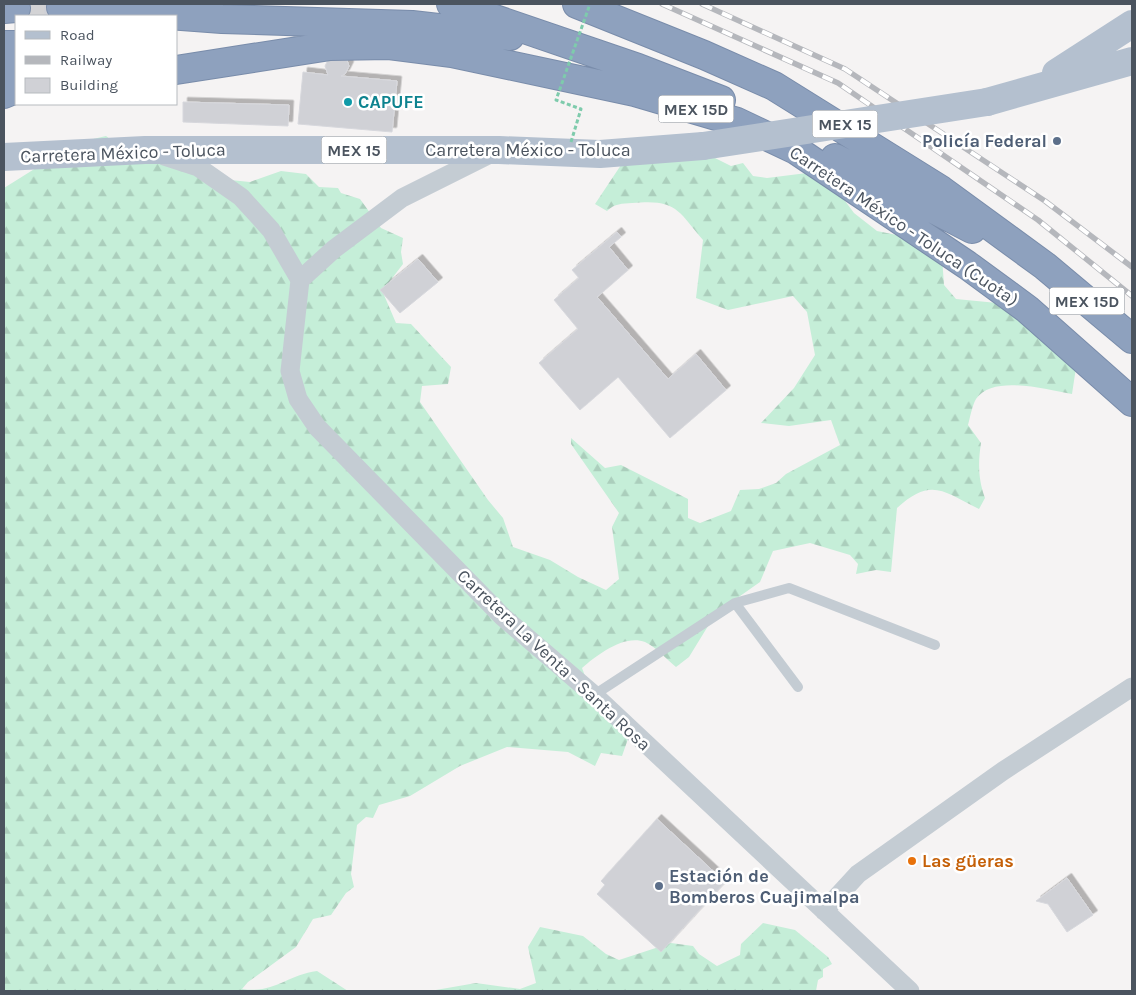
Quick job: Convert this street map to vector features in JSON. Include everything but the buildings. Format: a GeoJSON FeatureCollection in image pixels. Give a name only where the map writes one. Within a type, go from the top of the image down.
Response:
{"type":"FeatureCollection","features":[{"type":"Feature","properties":{"kind":"highway"},"geometry":{"type":"LineString","coordinates":[[451,4],[561,42]]}},
{"type":"Feature","properties":{"kind":"highway","name":"MEX 15D"},"geometry":{"type":"LineString","coordinates":[[577,4],[704,54],[774,86],[942,190],[1041,263],[1132,339]]}},
{"type":"Feature","properties":{"kind":"highway"},"geometry":{"type":"LineString","coordinates":[[61,7],[280,21],[412,25],[561,42]]}},
{"type":"Feature","properties":{"kind":"highway"},"geometry":{"type":"LineString","coordinates":[[178,34],[280,21]]}},
{"type":"Feature","properties":{"kind":"highway","name":"MEX 15D"},"geometry":{"type":"LineString","coordinates":[[561,42],[638,68],[742,109],[1041,263]]}},
{"type":"Feature","properties":{"kind":"highway","name":"Carretera México - Toluca (Cuota)"},"geometry":{"type":"LineString","coordinates":[[178,70],[330,46],[389,46],[452,52],[606,86],[737,122],[796,150],[967,265],[1027,309],[1132,402]]}},
{"type":"Feature","properties":{"kind":"main road"},"geometry":{"type":"LineString","coordinates":[[1027,91],[1132,24]]}},
{"type":"Feature","properties":{"kind":"main road","name":"Carretera México - Toluca"},"geometry":{"type":"LineString","coordinates":[[4,157],[145,150],[499,150],[600,154],[703,146],[987,102],[1132,61]]}},
{"type":"Feature","properties":{"kind":"street"},"geometry":{"type":"LineString","coordinates":[[145,150],[198,168],[241,197],[272,230],[300,280],[334,248],[402,198],[499,150]]}},
{"type":"Feature","properties":{"kind":"street","name":"Carretera La Venta - Santa Rosa"},"geometry":{"type":"LineString","coordinates":[[300,280],[290,371],[298,399],[317,427],[503,617],[594,695],[910,991]]}},
{"type":"Feature","properties":{"kind":"street"},"geometry":{"type":"LineString","coordinates":[[824,911],[858,874],[1003,771],[1132,687]]}},
{"type":"Feature","properties":{"kind":"lane"},"geometry":{"type":"LineString","coordinates":[[594,695],[735,603],[788,588],[935,645]]}},
{"type":"Feature","properties":{"kind":"lane"},"geometry":{"type":"LineString","coordinates":[[735,603],[798,687]]}},
{"type":"Feature","properties":{"kind":"path"},"geometry":{"type":"LineString","coordinates":[[571,142],[581,108],[556,100],[590,4]]}},
{"type":"Feature","properties":{"kind":"green space"},"geometry":{"type":"Polygon","coordinates":[[[106,136],[133,157],[187,158],[230,180],[250,182],[281,171],[306,174],[319,187],[338,188],[341,193],[360,199],[381,228],[403,238],[401,252],[403,264],[390,281],[384,295],[396,323],[411,324],[451,367],[448,384],[422,386],[420,402],[488,500],[503,518],[513,547],[550,560],[578,577],[606,590],[619,579],[612,527],[619,513],[571,444],[571,438],[605,468],[621,465],[688,499],[688,518],[700,523],[731,511],[740,490],[759,489],[776,483],[786,474],[840,445],[831,420],[789,426],[761,423],[794,388],[815,355],[807,312],[793,296],[728,310],[696,298],[703,240],[681,214],[674,208],[658,203],[622,204],[616,205],[607,211],[595,204],[627,156],[701,151],[731,166],[743,163],[753,176],[767,178],[807,173],[834,186],[854,213],[877,231],[931,242],[942,257],[944,285],[956,299],[1019,305],[1077,361],[1072,394],[1035,387],[1007,385],[984,391],[976,399],[968,425],[981,443],[979,471],[985,498],[979,509],[937,490],[928,490],[909,498],[897,508],[891,572],[876,570],[856,574],[858,564],[850,555],[810,543],[773,551],[760,582],[716,613],[689,657],[676,667],[649,644],[637,640],[620,643],[611,647],[588,663],[582,668],[596,705],[629,736],[622,756],[601,753],[595,766],[568,752],[507,747],[460,766],[410,796],[379,805],[373,818],[366,817],[357,825],[351,874],[354,887],[346,893],[331,915],[313,919],[296,947],[248,982],[242,989],[253,990],[272,987],[297,976],[317,971],[348,991],[4,991],[4,188],[76,143],[106,136]]]}},
{"type":"Feature","properties":{"kind":"green space"},"geometry":{"type":"Polygon","coordinates":[[[763,923],[795,930],[828,957],[832,964],[823,969],[823,977],[818,980],[816,991],[430,991],[476,983],[520,989],[536,983],[528,947],[540,927],[583,936],[606,954],[619,960],[671,943],[693,946],[699,954],[717,966],[740,955],[741,944],[763,923]]]}},
{"type":"Feature","properties":{"kind":"tunnel"},"geometry":{"type":"LineString","coordinates":[[16,8],[61,7]]}},
{"type":"Feature","properties":{"kind":"railway"},"geometry":{"type":"LineString","coordinates":[[662,4],[838,83],[1038,220],[1132,296]]}},
{"type":"Feature","properties":{"kind":"railway"},"geometry":{"type":"LineString","coordinates":[[702,4],[845,69],[1045,201],[1132,267]]}},
{"type":"Feature","properties":{"kind":"place","name":"CAPUFE"},"geometry":{"type":"Point","coordinates":[348,102]}},
{"type":"Feature","properties":{"kind":"place","name":"Policía Federal"},"geometry":{"type":"Point","coordinates":[1057,141]}},
{"type":"Feature","properties":{"kind":"place","name":"Las güeras"},"geometry":{"type":"Point","coordinates":[912,861]}},
{"type":"Feature","properties":{"kind":"place","name":"Estación de Bomberos Cuajimalpa"},"geometry":{"type":"Point","coordinates":[659,886]}}]}
